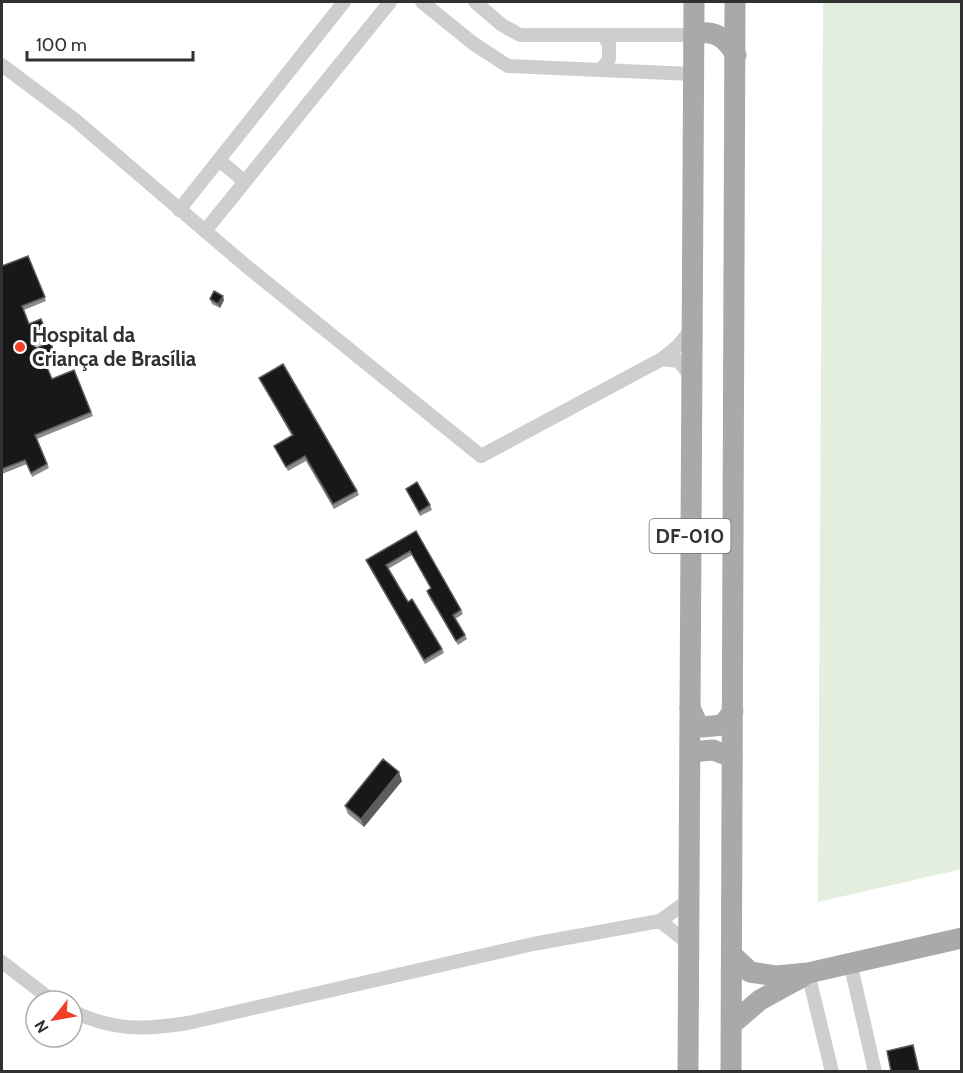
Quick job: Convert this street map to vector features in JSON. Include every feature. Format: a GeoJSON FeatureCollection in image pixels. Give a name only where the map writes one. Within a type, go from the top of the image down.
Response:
{"type":"FeatureCollection","features":[{"type":"Feature","properties":{"kind":"main road"},"geometry":{"type":"LineString","coordinates":[[694,4],[704,18],[713,19],[725,17],[735,5]]}},
{"type":"Feature","properties":{"kind":"main road","name":"DF-010"},"geometry":{"type":"LineString","coordinates":[[688,1071],[694,4]]}},
{"type":"Feature","properties":{"kind":"main road","name":"DF-010"},"geometry":{"type":"LineString","coordinates":[[731,1071],[735,5]]}},
{"type":"Feature","properties":{"kind":"main road"},"geometry":{"type":"LineString","coordinates":[[694,35],[707,32],[722,37],[736,55]]}},
{"type":"Feature","properties":{"kind":"main road"},"geometry":{"type":"LineString","coordinates":[[690,708],[698,723],[703,727],[723,725],[733,711]]}},
{"type":"Feature","properties":{"kind":"main road"},"geometry":{"type":"LineString","coordinates":[[691,752],[713,750],[732,757]]}},
{"type":"Feature","properties":{"kind":"main road"},"geometry":{"type":"LineString","coordinates":[[732,954],[750,972],[761,975],[808,973],[962,938]]}},
{"type":"Feature","properties":{"kind":"main road"},"geometry":{"type":"LineString","coordinates":[[732,1024],[760,1000],[808,973]]}},
{"type":"Feature","properties":{"kind":"street"},"geometry":{"type":"LineString","coordinates":[[179,210],[344,2]]}},
{"type":"Feature","properties":{"kind":"street"},"geometry":{"type":"LineString","coordinates":[[205,231],[390,2]]}},
{"type":"Feature","properties":{"kind":"street"},"geometry":{"type":"LineString","coordinates":[[422,2],[474,44],[508,66],[693,74]]}},
{"type":"Feature","properties":{"kind":"street"},"geometry":{"type":"LineString","coordinates":[[475,2],[502,25],[520,35],[605,37],[694,35]]}},
{"type":"Feature","properties":{"kind":"street"},"geometry":{"type":"LineString","coordinates":[[601,70],[609,59],[609,45],[605,37]]}},
{"type":"Feature","properties":{"kind":"street"},"geometry":{"type":"LineString","coordinates":[[2,65],[74,119],[179,210],[481,456],[662,359],[678,346],[691,330]]}},
{"type":"Feature","properties":{"kind":"street"},"geometry":{"type":"LineString","coordinates":[[219,160],[244,181]]}},
{"type":"Feature","properties":{"kind":"street"},"geometry":{"type":"LineString","coordinates":[[662,359],[679,361],[691,377]]}},
{"type":"Feature","properties":{"kind":"street"},"geometry":{"type":"LineString","coordinates":[[84,1017],[123,1029],[153,1028],[199,1020],[533,944],[660,921],[689,900]]}},
{"type":"Feature","properties":{"kind":"street"},"geometry":{"type":"LineString","coordinates":[[660,921],[689,944]]}},
{"type":"Feature","properties":{"kind":"street"},"geometry":{"type":"LineString","coordinates":[[2,962],[37,989]]}},
{"type":"Feature","properties":{"kind":"street"},"geometry":{"type":"LineString","coordinates":[[850,962],[875,1071]]}},
{"type":"Feature","properties":{"kind":"street"},"geometry":{"type":"LineString","coordinates":[[808,973],[832,1071]]}},
{"type":"Feature","properties":{"kind":"green space"},"geometry":{"type":"Polygon","coordinates":[[[823,2],[961,2],[962,869],[818,902],[823,2]]]}},
{"type":"Feature","properties":{"kind":"building","name":"Hospital da Criança de Brasília"},"geometry":{"type":"Polygon","coordinates":[[[28,256],[45,297],[22,306],[29,324],[41,319],[46,332],[34,336],[31,344],[37,348],[50,342],[55,353],[43,358],[52,379],[74,370],[91,412],[35,435],[47,464],[31,473],[25,460],[2,469],[2,266],[28,256]]]}},
{"type":"Feature","properties":{"kind":"building"},"geometry":{"type":"Polygon","coordinates":[[[214,291],[223,296],[218,304],[210,299],[214,291]]]}},
{"type":"Feature","properties":{"kind":"building"},"geometry":{"type":"Polygon","coordinates":[[[283,364],[357,491],[333,504],[305,456],[286,467],[274,446],[293,435],[259,378],[283,364]]]}},
{"type":"Feature","properties":{"kind":"building"},"geometry":{"type":"Polygon","coordinates":[[[417,482],[430,505],[419,512],[406,489],[417,482]]]}},
{"type":"Feature","properties":{"kind":"building"},"geometry":{"type":"Polygon","coordinates":[[[416,531],[461,610],[453,615],[465,635],[456,641],[427,591],[431,588],[410,551],[386,565],[408,602],[412,599],[442,649],[424,660],[366,560],[416,531]]]}},
{"type":"Feature","properties":{"kind":"building"},"geometry":{"type":"Polygon","coordinates":[[[383,759],[399,772],[361,819],[345,806],[383,759]]]}},
{"type":"Feature","properties":{"kind":"building"},"geometry":{"type":"Polygon","coordinates":[[[913,1045],[919,1071],[891,1071],[887,1051],[913,1045]]]}},
{"type":"Feature","properties":{"kind":"place","name":"Hospital da Criança de Brasília"},"geometry":{"type":"Point","coordinates":[20,347]}}]}
